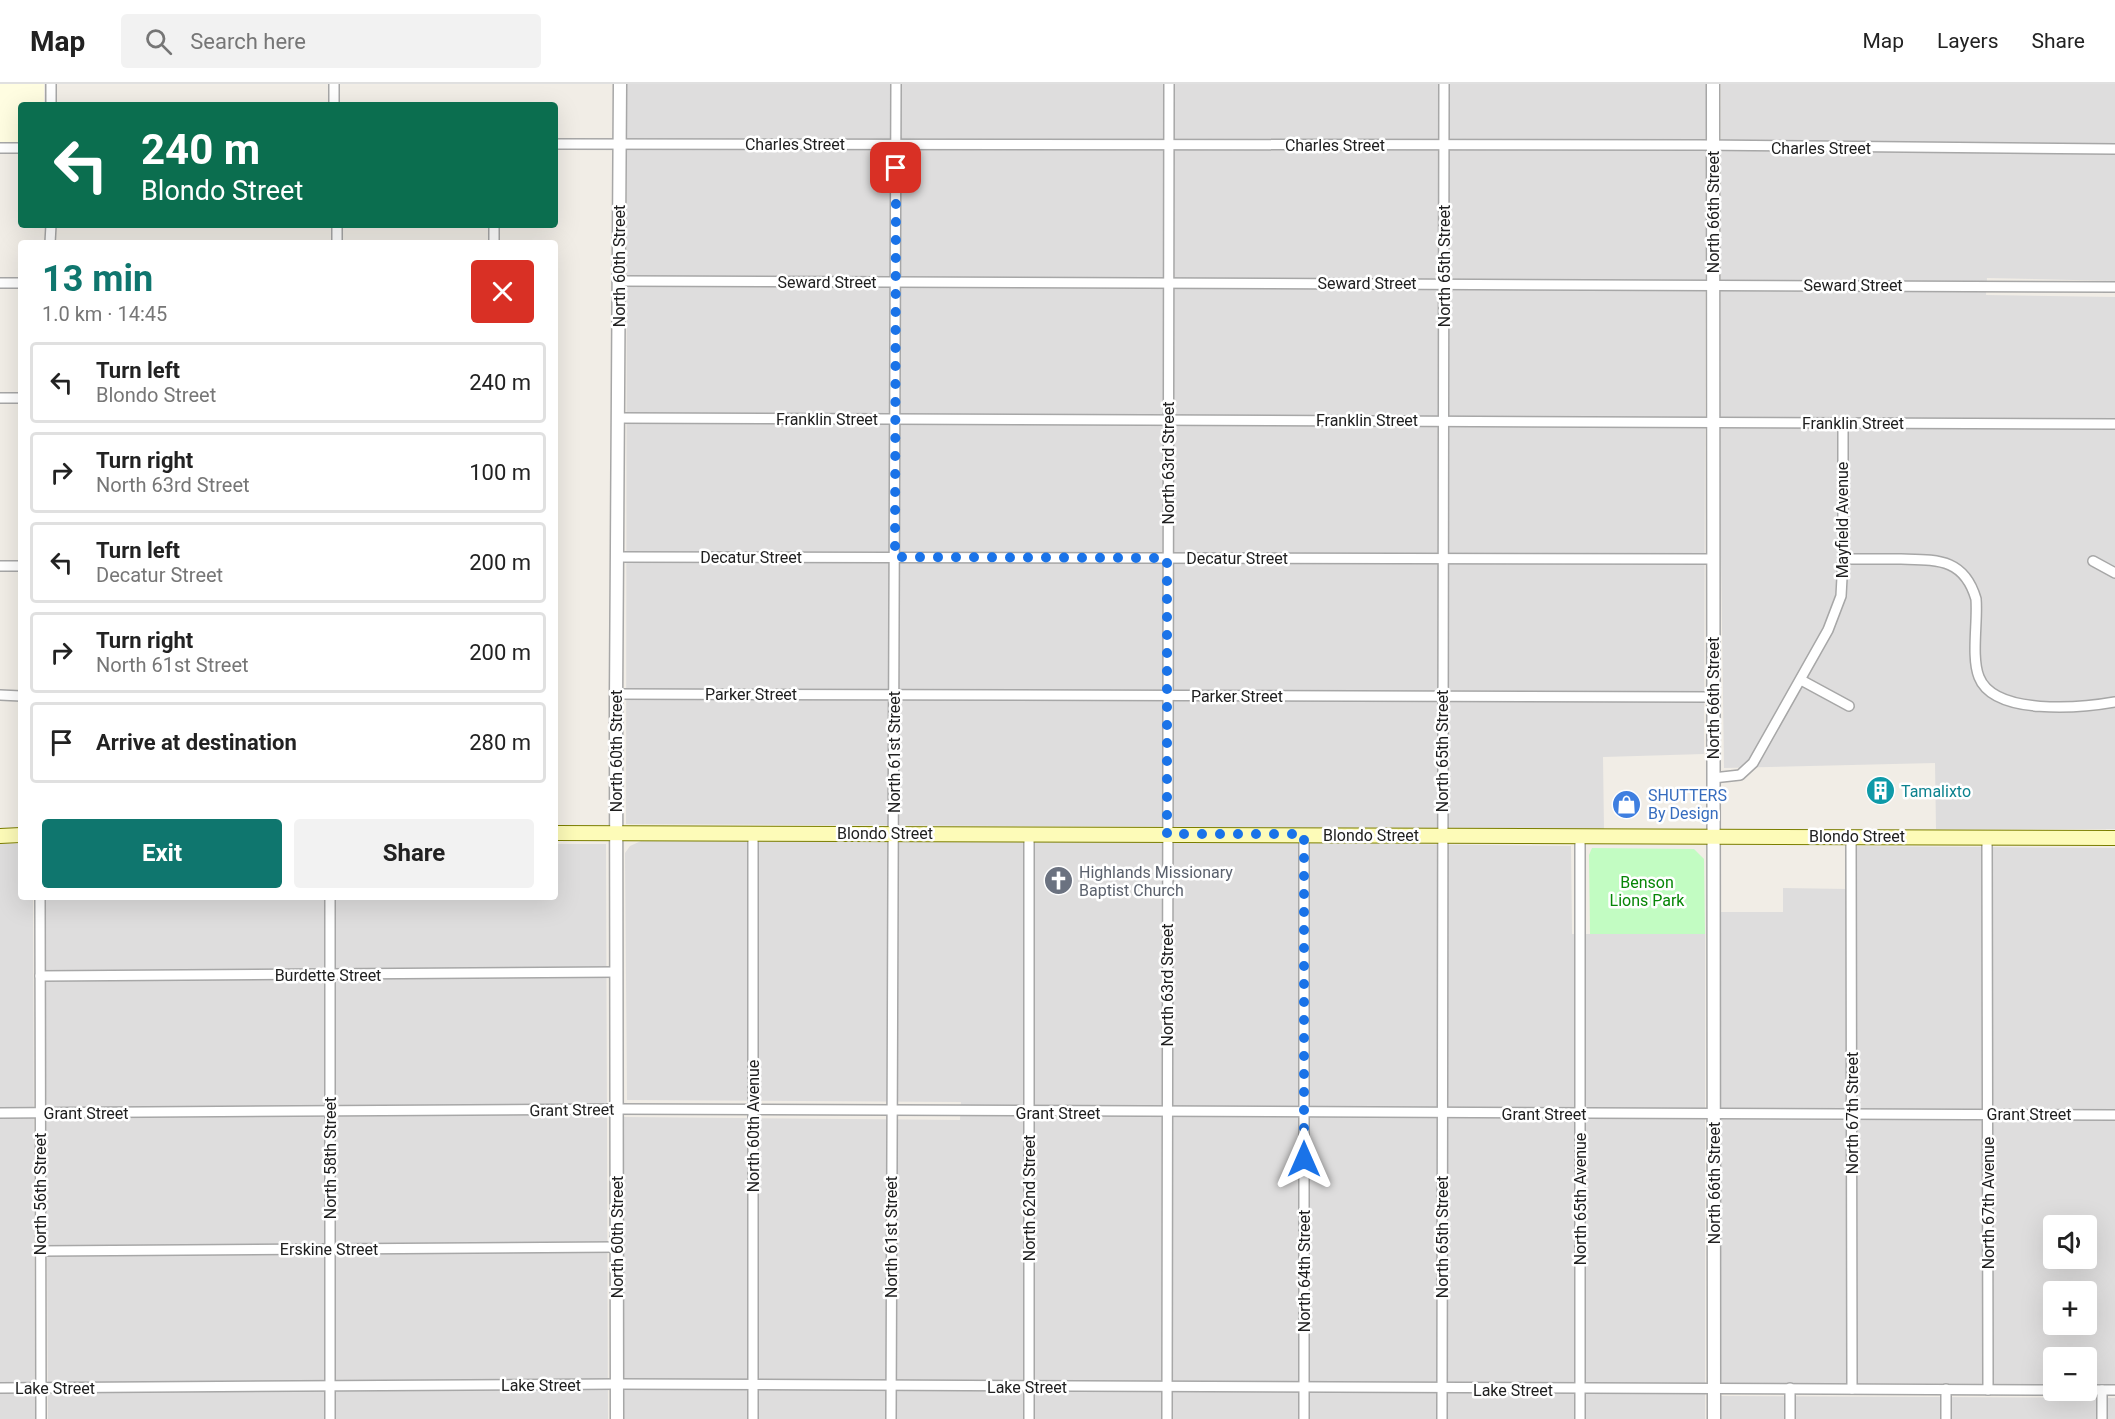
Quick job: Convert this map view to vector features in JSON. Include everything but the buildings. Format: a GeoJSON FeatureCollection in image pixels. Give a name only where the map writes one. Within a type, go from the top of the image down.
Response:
{"type":"FeatureCollection","features":[{"type":"Feature","properties":{"kind":"main road","name":"Blondo Street"},"geometry":{"type":"LineString","coordinates":[[558,833],[2115,838]]}},
{"type":"Feature","properties":{"kind":"main road"},"geometry":{"type":"LineString","coordinates":[[0,836],[18,835]]}},
{"type":"Feature","properties":{"kind":"street"},"geometry":{"type":"LineString","coordinates":[[51,84],[51,102]]}},
{"type":"Feature","properties":{"kind":"street"},"geometry":{"type":"LineString","coordinates":[[334,84],[334,102]]}},
{"type":"Feature","properties":{"kind":"street","name":"North 60th Street"},"geometry":{"type":"LineString","coordinates":[[617,1419],[616,832],[620,84]]}},
{"type":"Feature","properties":{"kind":"street","name":"North 61st Street"},"geometry":{"type":"LineString","coordinates":[[891,1419],[896,84]]}},
{"type":"Feature","properties":{"kind":"street","name":"North 63rd Street"},"geometry":{"type":"LineString","coordinates":[[1167,1419],[1169,84]]}},
{"type":"Feature","properties":{"kind":"street","name":"North 65th Street"},"geometry":{"type":"LineString","coordinates":[[1442,1419],[1444,84]]}},
{"type":"Feature","properties":{"kind":"street","name":"North 66th Street"},"geometry":{"type":"LineString","coordinates":[[1713,84],[1714,1419]]}},
{"type":"Feature","properties":{"kind":"street","name":"Charles Street"},"geometry":{"type":"LineString","coordinates":[[558,144],[1444,145],[2115,149]]}},
{"type":"Feature","properties":{"kind":"street"},"geometry":{"type":"LineString","coordinates":[[0,148],[18,148]]}},
{"type":"Feature","properties":{"kind":"street","name":"Seward Street"},"geometry":{"type":"LineString","coordinates":[[619,281],[2115,287]]}},
{"type":"Feature","properties":{"kind":"street"},"geometry":{"type":"LineString","coordinates":[[0,283],[18,283]]}},
{"type":"Feature","properties":{"kind":"street"},"geometry":{"type":"LineString","coordinates":[[0,398],[18,398]]}},
{"type":"Feature","properties":{"kind":"street","name":"Franklin Street"},"geometry":{"type":"LineString","coordinates":[[618,418],[2115,424]]}},
{"type":"Feature","properties":{"kind":"street","name":"Mayfield Avenue"},"geometry":{"type":"LineString","coordinates":[[1713,778],[1740,775],[1753,763],[1801,680],[1837,609],[1844,559],[1843,423]]}},
{"type":"Feature","properties":{"kind":"street","name":"Decatur Street"},"geometry":{"type":"LineString","coordinates":[[617,557],[1712,559]]}},
{"type":"Feature","properties":{"kind":"street"},"geometry":{"type":"LineString","coordinates":[[1844,559],[1933,560],[1949,564],[1963,573],[1973,587],[1976,599],[1979,677],[1991,694],[2002,700],[2019,705],[2088,705],[2115,702]]}},
{"type":"Feature","properties":{"kind":"street"},"geometry":{"type":"LineString","coordinates":[[2093,561],[2115,573]]}},
{"type":"Feature","properties":{"kind":"street"},"geometry":{"type":"LineString","coordinates":[[0,566],[18,566]]}},
{"type":"Feature","properties":{"kind":"street"},"geometry":{"type":"LineString","coordinates":[[1801,680],[1849,706]]}},
{"type":"Feature","properties":{"kind":"street","name":"Parker Street"},"geometry":{"type":"LineString","coordinates":[[617,694],[1712,697]]}},
{"type":"Feature","properties":{"kind":"street"},"geometry":{"type":"LineString","coordinates":[[0,695],[18,696]]}},
{"type":"Feature","properties":{"kind":"street","name":"North 60th Avenue"},"geometry":{"type":"LineString","coordinates":[[753,833],[753,1419]]}},
{"type":"Feature","properties":{"kind":"street","name":"North 62nd Street"},"geometry":{"type":"LineString","coordinates":[[1029,834],[1029,1419]]}},
{"type":"Feature","properties":{"kind":"street","name":"North 64th Street"},"geometry":{"type":"LineString","coordinates":[[1304,834],[1304,1419]]}},
{"type":"Feature","properties":{"kind":"street","name":"North 65th Avenue"},"geometry":{"type":"LineString","coordinates":[[1580,836],[1580,1419]]}},
{"type":"Feature","properties":{"kind":"street","name":"North 67th Street"},"geometry":{"type":"LineString","coordinates":[[1851,836],[1852,1389]]}},
{"type":"Feature","properties":{"kind":"street","name":"North 67th Avenue"},"geometry":{"type":"LineString","coordinates":[[1987,837],[1988,1390]]}},
{"type":"Feature","properties":{"kind":"street","name":"North 56th Street"},"geometry":{"type":"LineString","coordinates":[[40,900],[41,1419]]}},
{"type":"Feature","properties":{"kind":"street","name":"North 58th Street"},"geometry":{"type":"LineString","coordinates":[[330,900],[330,1419]]}},
{"type":"Feature","properties":{"kind":"street","name":"Burdette Street"},"geometry":{"type":"LineString","coordinates":[[39,976],[617,972]]}},
{"type":"Feature","properties":{"kind":"street","name":"Grant Street"},"geometry":{"type":"LineString","coordinates":[[0,1113],[753,1110],[1029,1113],[2115,1115]]}},
{"type":"Feature","properties":{"kind":"street","name":"Erskine Street"},"geometry":{"type":"LineString","coordinates":[[41,1251],[617,1247]]}},
{"type":"Feature","properties":{"kind":"street","name":"Lake Street"},"geometry":{"type":"LineString","coordinates":[[0,1388],[617,1384],[1304,1389],[2043,1390]]}},
{"type":"Feature","properties":{"kind":"street"},"geometry":{"type":"LineString","coordinates":[[1790,1388],[1790,1419]]}},
{"type":"Feature","properties":{"kind":"street"},"geometry":{"type":"LineString","coordinates":[[1946,1389],[1946,1419]]}},
{"type":"Feature","properties":{"kind":"street"},"geometry":{"type":"LineString","coordinates":[[2097,1390],[2115,1390]]}},
{"type":"Feature","properties":{"kind":"street"},"geometry":{"type":"LineString","coordinates":[[2102,1390],[2102,1419]]}},
{"type":"Feature","properties":{"kind":"shaded area"},"geometry":{"type":"Polygon","coordinates":[[[0,84],[44,84],[44,102],[18,102],[18,142],[0,142],[0,84]]]}},
{"type":"Feature","properties":{"kind":"shaded area"},"geometry":{"type":"Polygon","coordinates":[[[627,84],[1706,84],[1704,754],[1603,757],[1604,829],[626,824],[627,84]]]}},
{"type":"Feature","properties":{"kind":"shaded area"},"geometry":{"type":"Polygon","coordinates":[[[1721,84],[2115,84],[2115,281],[1987,278],[1986,295],[2115,297],[2115,829],[1936,829],[1935,763],[1724,768],[1720,485],[1721,84]]]}},
{"type":"Feature","properties":{"kind":"shaded area"},"geometry":{"type":"Polygon","coordinates":[[[965,839],[1571,846],[1572,934],[1705,934],[1705,1419],[622,1419],[622,1117],[960,1120],[961,1102],[627,1100],[625,853],[630,846],[641,841],[965,839]]]}},
{"type":"Feature","properties":{"kind":"shaded area"},"geometry":{"type":"Polygon","coordinates":[[[0,844],[18,844],[18,900],[33,900],[35,1419],[0,1419],[0,844]]]}},
{"type":"Feature","properties":{"kind":"shaded area"},"geometry":{"type":"Polygon","coordinates":[[[558,844],[606,844],[608,1419],[48,1419],[45,900],[558,900],[558,844]]]}},
{"type":"Feature","properties":{"kind":"shaded area"},"geometry":{"type":"Polygon","coordinates":[[[1848,846],[2115,848],[2115,1385],[2097,1385],[2097,1347],[2043,1347],[2043,1384],[1721,1383],[1719,912],[1783,912],[1783,888],[1848,889],[1848,846]]]}},
{"type":"Feature","properties":{"kind":"shaded area"},"geometry":{"type":"Polygon","coordinates":[[[1720,1396],[2043,1398],[2043,1401],[2097,1401],[2097,1398],[2115,1398],[2115,1419],[1720,1419],[1720,1396]]]}},
{"type":"Feature","properties":{"kind":"green space","name":"Benson Lions Park"},"geometry":{"type":"Polygon","coordinates":[[[1592,848],[1694,849],[1704,859],[1705,934],[1590,934],[1589,855],[1592,848]]]}},
{"type":"Feature","properties":{"kind":"place","name":"Tamalixto"},"geometry":{"type":"Point","coordinates":[1880,791]}},
{"type":"Feature","properties":{"kind":"place","name":"SHUTTERS By Design"},"geometry":{"type":"Point","coordinates":[1627,804]}},
{"type":"Feature","properties":{"kind":"place","name":"Highlands Missionary Baptist Church"},"geometry":{"type":"Point","coordinates":[1058,881]}},
{"type":"Feature","properties":{"kind":"route"},"geometry":{"type":"LineString","coordinates":[[896,168],[895,557],[1167,558],[1167,834],[1304,834],[1304,1159]]}}]}
